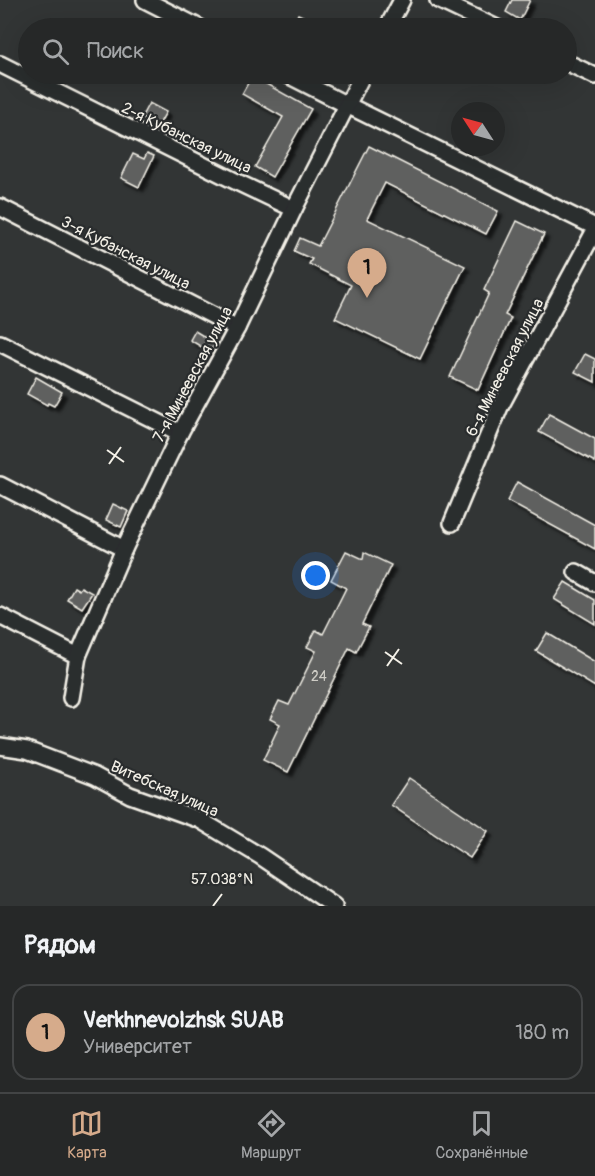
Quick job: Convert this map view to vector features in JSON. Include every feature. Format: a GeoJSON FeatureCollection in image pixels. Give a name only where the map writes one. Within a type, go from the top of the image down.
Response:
{"type":"FeatureCollection","features":[{"type":"Feature","properties":{"kind":"street"},"geometry":{"type":"LineString","coordinates":[[145,0],[180,18]]}},
{"type":"Feature","properties":{"kind":"street"},"geometry":{"type":"LineString","coordinates":[[392,18],[402,0]]}},
{"type":"Feature","properties":{"kind":"street"},"geometry":{"type":"LineString","coordinates":[[438,0],[476,18]]}},
{"type":"Feature","properties":{"kind":"street","name":"2-я Кубанская улица"},"geometry":{"type":"LineString","coordinates":[[0,64],[18,73]]}},
{"type":"Feature","properties":{"kind":"street"},"geometry":{"type":"LineString","coordinates":[[577,67],[595,76]]}},
{"type":"Feature","properties":{"kind":"street","name":"2-я Кубанская улица"},"geometry":{"type":"LineString","coordinates":[[40,84],[294,209]]}},
{"type":"Feature","properties":{"kind":"street"},"geometry":{"type":"LineString","coordinates":[[306,84],[595,228]]}},
{"type":"Feature","properties":{"kind":"street","name":"7-я Минеевская улица"},"geometry":{"type":"LineString","coordinates":[[71,698],[78,656],[124,549],[180,433],[237,328],[358,84]]}},
{"type":"Feature","properties":{"kind":"street","name":"3-я Кубанская улица"},"geometry":{"type":"LineString","coordinates":[[0,207],[237,328]]}},
{"type":"Feature","properties":{"kind":"street","name":"6-я Минеевская улица"},"geometry":{"type":"LineString","coordinates":[[452,523],[500,407],[595,228]]}},
{"type":"Feature","properties":{"kind":"street"},"geometry":{"type":"LineString","coordinates":[[0,343],[180,433]]}},
{"type":"Feature","properties":{"kind":"street"},"geometry":{"type":"LineString","coordinates":[[0,485],[124,549]]}},
{"type":"Feature","properties":{"kind":"street"},"geometry":{"type":"LineString","coordinates":[[576,572],[595,583]]}},
{"type":"Feature","properties":{"kind":"street"},"geometry":{"type":"LineString","coordinates":[[0,616],[78,656]]}},
{"type":"Feature","properties":{"kind":"street","name":"Витебская улица"},"geometry":{"type":"LineString","coordinates":[[0,746],[27,750],[95,776],[130,795],[200,820],[261,856],[334,906]]}},
{"type":"Feature","properties":{"kind":"building"},"geometry":{"type":"Polygon","coordinates":[[[512,0],[530,0],[521,18],[506,12],[512,0]]]}},
{"type":"Feature","properties":{"kind":"building"},"geometry":{"type":"Polygon","coordinates":[[[248,84],[266,84],[311,109],[272,177],[255,167],[283,117],[242,94],[248,84]]]}},
{"type":"Feature","properties":{"kind":"building"},"geometry":{"type":"Polygon","coordinates":[[[149,103],[166,112],[158,126],[141,118],[149,103]]]}},
{"type":"Feature","properties":{"kind":"building"},"geometry":{"type":"Polygon","coordinates":[[[369,146],[498,211],[486,234],[385,183],[367,219],[465,266],[420,359],[335,318],[351,285],[309,264],[312,259],[294,251],[300,238],[318,246],[369,146]]]}},
{"type":"Feature","properties":{"kind":"building"},"geometry":{"type":"Polygon","coordinates":[[[147,153],[154,156],[139,187],[121,178],[133,154],[144,159],[147,153]]]}},
{"type":"Feature","properties":{"kind":"building"},"geometry":{"type":"Polygon","coordinates":[[[517,221],[544,234],[505,315],[511,318],[478,390],[450,377],[489,293],[484,290],[517,221]]]}},
{"type":"Feature","properties":{"kind":"building"},"geometry":{"type":"Polygon","coordinates":[[[195,331],[215,343],[210,352],[190,340],[195,331]]]}},
{"type":"Feature","properties":{"kind":"building"},"geometry":{"type":"Polygon","coordinates":[[[585,354],[595,359],[595,382],[575,372],[585,354]]]}},
{"type":"Feature","properties":{"kind":"building"},"geometry":{"type":"Polygon","coordinates":[[[36,377],[62,392],[54,406],[48,403],[47,405],[27,394],[36,377]]]}},
{"type":"Feature","properties":{"kind":"building"},"geometry":{"type":"Polygon","coordinates":[[[549,414],[595,439],[595,462],[539,432],[549,414]]]}},
{"type":"Feature","properties":{"kind":"building"},"geometry":{"type":"Polygon","coordinates":[[[517,482],[595,525],[595,549],[507,501],[517,482]]]}},
{"type":"Feature","properties":{"kind":"building"},"geometry":{"type":"Polygon","coordinates":[[[113,504],[128,511],[121,527],[106,520],[113,504]]]}},
{"type":"Feature","properties":{"kind":"building"},"geometry":{"type":"Polygon","coordinates":[[[346,551],[363,559],[364,552],[391,565],[362,624],[369,627],[356,652],[349,648],[288,772],[263,760],[280,724],[270,719],[279,701],[289,705],[316,651],[307,647],[316,630],[323,634],[346,588],[331,580],[346,551]]]}},
{"type":"Feature","properties":{"kind":"building"},"geometry":{"type":"Polygon","coordinates":[[[565,582],[595,600],[595,624],[554,599],[565,582]]]}},
{"type":"Feature","properties":{"kind":"building"},"geometry":{"type":"Polygon","coordinates":[[[74,587],[79,590],[81,587],[92,593],[82,608],[67,599],[74,587]]]}},
{"type":"Feature","properties":{"kind":"building"},"geometry":{"type":"Polygon","coordinates":[[[547,633],[595,662],[595,687],[536,651],[547,633]]]}},
{"type":"Feature","properties":{"kind":"building"},"geometry":{"type":"Polygon","coordinates":[[[409,778],[488,831],[470,858],[391,805],[409,778]]]}},
{"type":"Feature","properties":{"kind":"place","name":"Verkhnevolzhsk SUAB"},"geometry":{"type":"Point","coordinates":[367,298]}}]}
